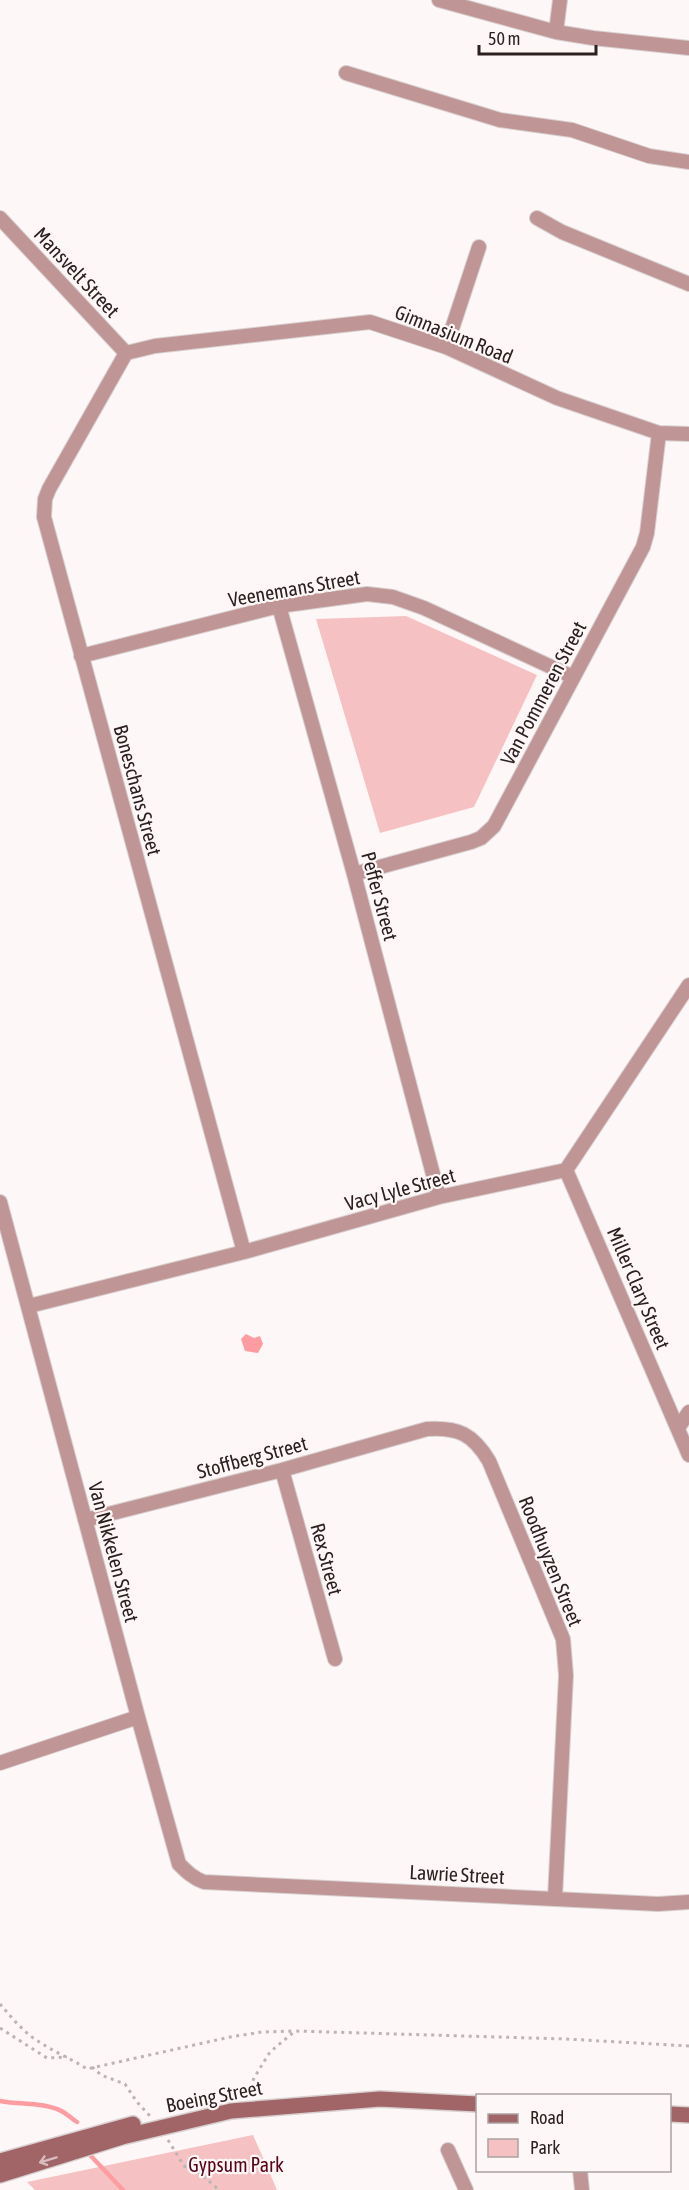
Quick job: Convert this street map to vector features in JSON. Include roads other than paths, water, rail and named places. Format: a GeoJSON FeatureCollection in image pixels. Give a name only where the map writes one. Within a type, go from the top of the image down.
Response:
{"type":"FeatureCollection","features":[{"type":"Feature","properties":{"kind":"main road","name":"Boeing Street"},"geometry":{"type":"LineString","coordinates":[[0,2161],[103,2132],[229,2101],[377,2093],[476,2097]]}},
{"type":"Feature","properties":{"kind":"main road","name":"Boeing Street"},"geometry":{"type":"LineString","coordinates":[[0,2175],[122,2137],[257,2107],[380,2099],[476,2104]]}},
{"type":"Feature","properties":{"kind":"main road"},"geometry":{"type":"LineString","coordinates":[[671,2105],[689,2106]]}},
{"type":"Feature","properties":{"kind":"main road"},"geometry":{"type":"LineString","coordinates":[[671,2114],[689,2115]]}},
{"type":"Feature","properties":{"kind":"street"},"geometry":{"type":"LineString","coordinates":[[439,0],[556,32],[689,48]]}},
{"type":"Feature","properties":{"kind":"street"},"geometry":{"type":"LineString","coordinates":[[556,32],[560,0]]}},
{"type":"Feature","properties":{"kind":"street"},"geometry":{"type":"LineString","coordinates":[[346,73],[500,120],[572,130],[649,156],[689,162]]}},
{"type":"Feature","properties":{"kind":"street","name":"Mansvelt Street"},"geometry":{"type":"LineString","coordinates":[[0,218],[126,353]]}},
{"type":"Feature","properties":{"kind":"street"},"geometry":{"type":"LineString","coordinates":[[537,218],[562,232],[689,284]]}},
{"type":"Feature","properties":{"kind":"street"},"geometry":{"type":"LineString","coordinates":[[446,347],[479,247]]}},
{"type":"Feature","properties":{"kind":"street","name":"Gimnasium Road"},"geometry":{"type":"LineString","coordinates":[[126,353],[155,346],[361,321],[370,322],[446,347],[557,398],[659,433],[689,434]]}},
{"type":"Feature","properties":{"kind":"street","name":"Boneschans Street"},"geometry":{"type":"LineString","coordinates":[[126,353],[49,489],[44,506],[44,517],[244,1252]]}},
{"type":"Feature","properties":{"kind":"street","name":"Van Pommeren Street"},"geometry":{"type":"LineString","coordinates":[[354,874],[471,842],[494,826],[643,547],[647,533],[659,433]]}},
{"type":"Feature","properties":{"kind":"street","name":"Veenemans Street"},"geometry":{"type":"LineString","coordinates":[[81,656],[279,606],[367,594],[393,597],[424,608],[573,676]]}},
{"type":"Feature","properties":{"kind":"street","name":"Peffer Street"},"geometry":{"type":"LineString","coordinates":[[279,606],[354,874],[439,1197]]}},
{"type":"Feature","properties":{"kind":"street"},"geometry":{"type":"LineString","coordinates":[[566,1170],[689,984]]}},
{"type":"Feature","properties":{"kind":"street","name":"Vacy Lyle Street"},"geometry":{"type":"LineString","coordinates":[[29,1306],[244,1252],[439,1197],[566,1170]]}},
{"type":"Feature","properties":{"kind":"street","name":"Miller Clary Street"},"geometry":{"type":"LineString","coordinates":[[566,1170],[689,1455]]}},
{"type":"Feature","properties":{"kind":"street","name":"Van Nikkelen Street"},"geometry":{"type":"LineString","coordinates":[[0,1202],[138,1717],[180,1864],[194,1878],[204,1882],[223,1883]]}},
{"type":"Feature","properties":{"kind":"street"},"geometry":{"type":"LineString","coordinates":[[678,1428],[689,1412]]}},
{"type":"Feature","properties":{"kind":"street","name":"Roodhuyzen Street"},"geometry":{"type":"LineString","coordinates":[[427,1429],[444,1428],[459,1431],[480,1447],[489,1461],[563,1639],[566,1675],[555,1898]]}},
{"type":"Feature","properties":{"kind":"street","name":"Stoffberg Street"},"geometry":{"type":"LineString","coordinates":[[85,1520],[282,1470],[427,1429]]}},
{"type":"Feature","properties":{"kind":"street","name":"Rex Street"},"geometry":{"type":"LineString","coordinates":[[282,1470],[335,1659]]}},
{"type":"Feature","properties":{"kind":"street"},"geometry":{"type":"LineString","coordinates":[[0,1762],[138,1717]]}},
{"type":"Feature","properties":{"kind":"street","name":"Lawrie Street"},"geometry":{"type":"LineString","coordinates":[[223,1883],[658,1904],[689,1902]]}},
{"type":"Feature","properties":{"kind":"street"},"geometry":{"type":"LineString","coordinates":[[448,2150],[466,2190]]}},
{"type":"Feature","properties":{"kind":"street"},"geometry":{"type":"LineString","coordinates":[[580,2172],[582,2190]]}},
{"type":"Feature","properties":{"kind":"waterway"},"geometry":{"type":"LineString","coordinates":[[0,2101],[50,2107],[62,2111],[77,2122]]}},
{"type":"Feature","properties":{"kind":"waterway"},"geometry":{"type":"LineString","coordinates":[[91,2156],[123,2190]]}},
{"type":"Feature","properties":{"kind":"park label","name":"Gypsum Park"},"geometry":{"type":"Point","coordinates":[236,2164]}}]}
